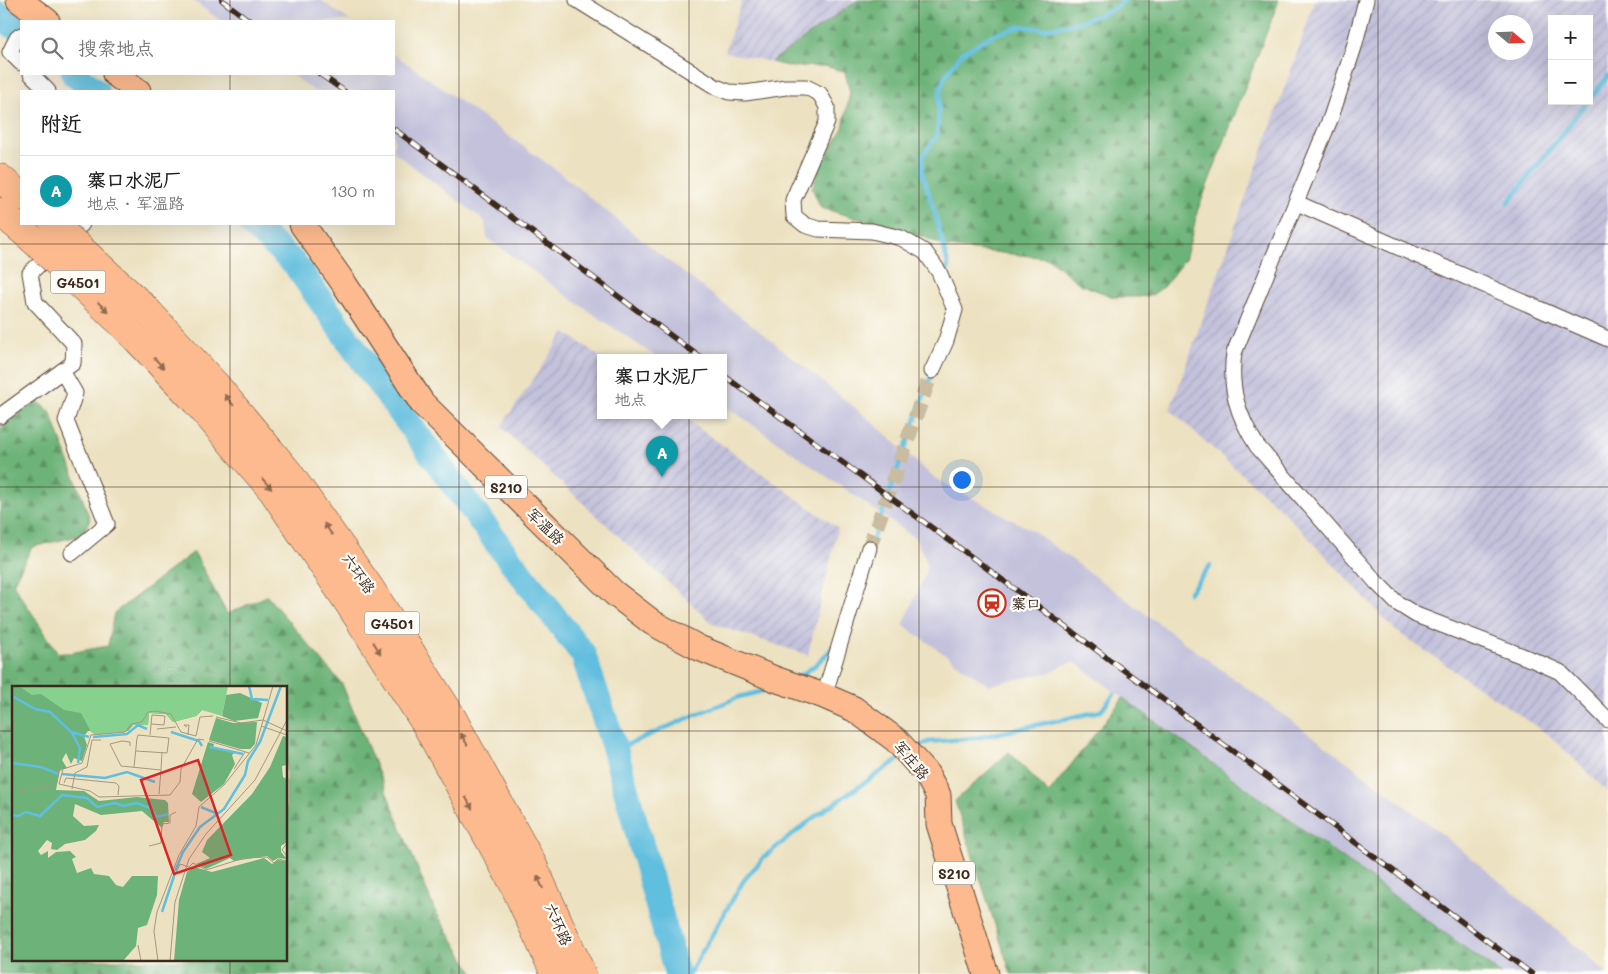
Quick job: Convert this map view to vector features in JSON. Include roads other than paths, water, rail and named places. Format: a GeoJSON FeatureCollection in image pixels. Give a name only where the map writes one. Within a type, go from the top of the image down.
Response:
{"type":"FeatureCollection","features":[{"type":"Feature","properties":{"kind":"highway"},"geometry":{"type":"LineString","coordinates":[[0,178],[20,195]]}},
{"type":"Feature","properties":{"kind":"highway","name":"六环路"},"geometry":{"type":"LineString","coordinates":[[0,212],[30,237],[126,328],[196,402],[272,490],[351,607],[426,725],[512,880],[555,974]]}},
{"type":"Feature","properties":{"kind":"highway","name":"六环路"},"geometry":{"type":"LineString","coordinates":[[55,225],[146,309],[216,384],[289,473],[370,588],[448,710],[472,753],[533,865],[582,974]]}},
{"type":"Feature","properties":{"kind":"main road"},"geometry":{"type":"LineString","coordinates":[[19,0],[44,20]]}},
{"type":"Feature","properties":{"kind":"main road"},"geometry":{"type":"LineString","coordinates":[[116,75],[137,90]]}},
{"type":"Feature","properties":{"kind":"main road","name":"军温路"},"geometry":{"type":"LineString","coordinates":[[303,225],[350,292],[422,403],[614,593],[654,623],[699,648],[782,682],[824,696]]}},
{"type":"Feature","properties":{"kind":"main road","name":"军庄路"},"geometry":{"type":"LineString","coordinates":[[824,696],[854,709],[896,740],[926,773],[938,795],[938,824],[986,974]]}},
{"type":"Feature","properties":{"kind":"street"},"geometry":{"type":"LineString","coordinates":[[577,0],[716,87],[729,92],[745,93],[786,87],[806,87],[820,94],[827,107],[827,122],[792,200],[794,216],[805,225],[818,228],[872,231],[901,238],[925,252],[939,272],[955,310],[946,341],[932,371]]}},
{"type":"Feature","properties":{"kind":"street"},"geometry":{"type":"LineString","coordinates":[[1366,0],[1354,47],[1331,117],[1234,353],[1232,371],[1236,404],[1245,427],[1257,446],[1377,583],[1397,603],[1416,615],[1560,672],[1608,720]]}},
{"type":"Feature","properties":{"kind":"street"},"geometry":{"type":"LineString","coordinates":[[20,36],[10,52],[20,62]]}},
{"type":"Feature","properties":{"kind":"street"},"geometry":{"type":"LineString","coordinates":[[32,75],[47,90]]}},
{"type":"Feature","properties":{"kind":"street"},"geometry":{"type":"LineString","coordinates":[[1297,203],[1608,339]]}},
{"type":"Feature","properties":{"kind":"street"},"geometry":{"type":"LineString","coordinates":[[0,416],[73,363],[74,344],[35,302],[30,273],[81,225]]}},
{"type":"Feature","properties":{"kind":"street"},"geometry":{"type":"LineString","coordinates":[[62,371],[75,394],[66,421],[107,524],[72,553]]}},
{"type":"Feature","properties":{"kind":"street"},"geometry":{"type":"LineString","coordinates":[[824,696],[870,548]]}},
{"type":"Feature","properties":{"kind":"waterway"},"geometry":{"type":"LineString","coordinates":[[947,278],[948,264],[922,172],[923,155],[937,136],[940,90],[945,76],[962,53],[992,35],[1021,26],[1043,29],[1076,23],[1109,11],[1125,0]]}},
{"type":"Feature","properties":{"kind":"waterway"},"geometry":{"type":"LineString","coordinates":[[0,15],[16,28]]}},
{"type":"Feature","properties":{"kind":"waterway"},"geometry":{"type":"LineString","coordinates":[[75,75],[95,90]]}},
{"type":"Feature","properties":{"kind":"waterway"},"geometry":{"type":"LineString","coordinates":[[1593,95],[1608,76]]}},
{"type":"Feature","properties":{"kind":"waterway"},"geometry":{"type":"LineString","coordinates":[[1508,203],[1585,105]]}},
{"type":"Feature","properties":{"kind":"waterway"},"geometry":{"type":"LineString","coordinates":[[252,225],[295,264],[370,371],[497,543],[583,654],[615,750],[677,974]]}},
{"type":"Feature","properties":{"kind":"waterway"},"geometry":{"type":"LineString","coordinates":[[870,547],[932,373]]}},
{"type":"Feature","properties":{"kind":"waterway"},"geometry":{"type":"LineString","coordinates":[[1189,593],[1210,566]]}},
{"type":"Feature","properties":{"kind":"waterway"},"geometry":{"type":"LineString","coordinates":[[797,677],[816,664],[833,647]]}},
{"type":"Feature","properties":{"kind":"waterway"},"geometry":{"type":"LineString","coordinates":[[615,750],[739,697],[775,688]]}},
{"type":"Feature","properties":{"kind":"waterway"},"geometry":{"type":"LineString","coordinates":[[914,750],[928,742],[976,738],[1101,711],[1114,694]]}},
{"type":"Feature","properties":{"kind":"waterway"},"geometry":{"type":"LineString","coordinates":[[689,974],[744,880],[764,857],[817,815],[901,758]]}},
{"type":"Feature","properties":{"kind":"tunnel"},"geometry":{"type":"LineString","coordinates":[[869,548],[932,371]]}},
{"type":"Feature","properties":{"kind":"railway"},"geometry":{"type":"LineString","coordinates":[[222,0],[249,20]]}},
{"type":"Feature","properties":{"kind":"railway"},"geometry":{"type":"LineString","coordinates":[[321,75],[343,90]]}},
{"type":"Feature","properties":{"kind":"railway"},"geometry":{"type":"LineString","coordinates":[[395,130],[696,354]]}},
{"type":"Feature","properties":{"kind":"railway"},"geometry":{"type":"LineString","coordinates":[[727,378],[965,552],[1532,974]]}},
{"type":"Feature","properties":{"kind":"place","name":"寨口水泥厂"},"geometry":{"type":"Point","coordinates":[662,477]}},
{"type":"Feature","properties":{"kind":"place","name":"寨口"},"geometry":{"type":"Point","coordinates":[992,603]}}]}
